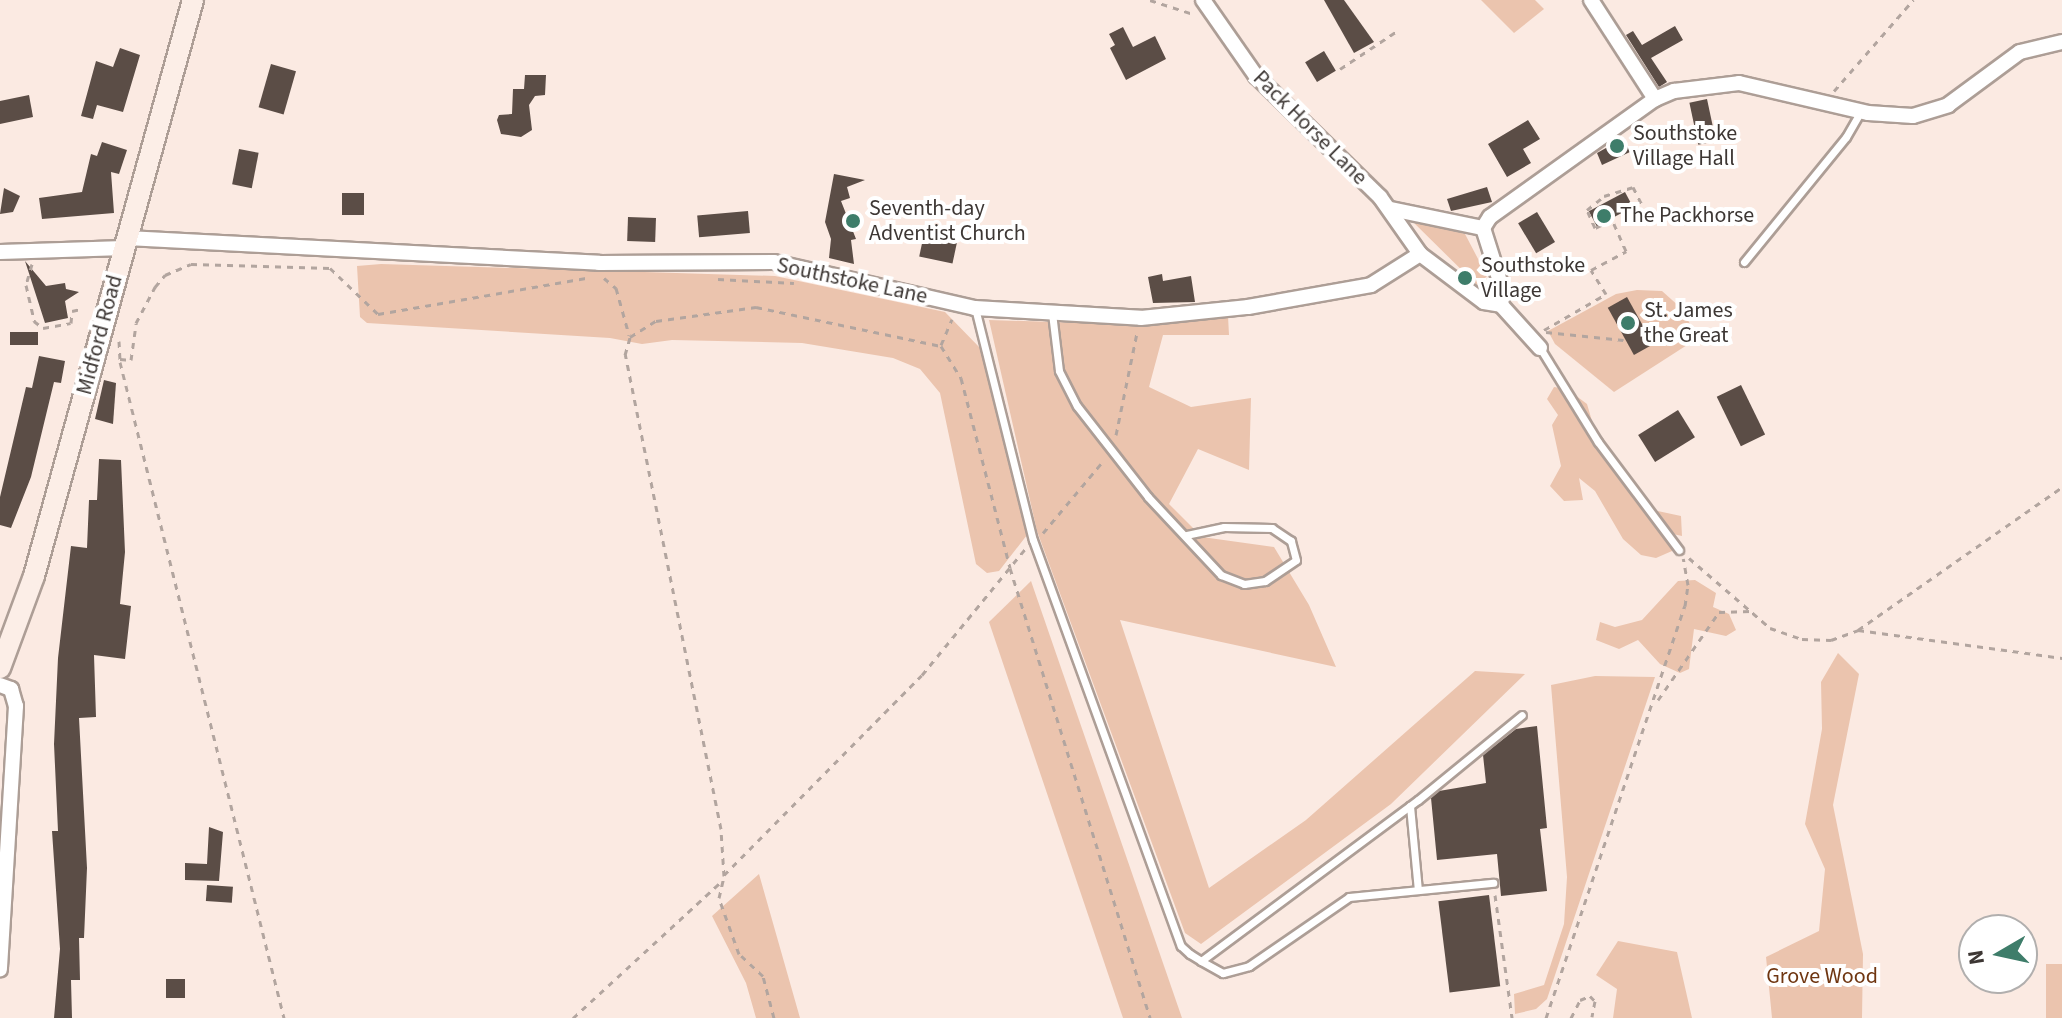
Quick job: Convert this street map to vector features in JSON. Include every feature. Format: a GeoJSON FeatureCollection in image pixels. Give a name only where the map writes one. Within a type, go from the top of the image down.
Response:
{"type":"FeatureCollection","features":[{"type":"Feature","properties":{"kind":"main road","name":"Midford Road"},"geometry":{"type":"LineString","coordinates":[[0,668],[34,576],[193,0]]}},
{"type":"Feature","properties":{"kind":"street","name":"Pack Horse Lane"},"geometry":{"type":"LineString","coordinates":[[1203,0],[1285,108],[1391,209],[1420,254]]}},
{"type":"Feature","properties":{"kind":"street"},"geometry":{"type":"LineString","coordinates":[[1591,0],[1655,99]]}},
{"type":"Feature","properties":{"kind":"street"},"geometry":{"type":"LineString","coordinates":[[1483,228],[1490,217],[1655,99],[1674,91],[1739,83],[1899,117],[1928,113],[1948,105],[2002,61],[2062,42]]}},
{"type":"Feature","properties":{"kind":"street"},"geometry":{"type":"LineString","coordinates":[[1391,209],[1483,228]]}},
{"type":"Feature","properties":{"kind":"street"},"geometry":{"type":"LineString","coordinates":[[1483,228],[1503,291],[1501,305]]}},
{"type":"Feature","properties":{"kind":"street","name":"Southstoke Lane"},"geometry":{"type":"LineString","coordinates":[[0,252],[126,243],[601,269],[774,262],[976,312],[1141,318],[1248,307],[1371,285],[1420,254]]}},
{"type":"Feature","properties":{"kind":"street"},"geometry":{"type":"LineString","coordinates":[[1420,254],[1484,302],[1501,305],[1540,348]]}},
{"type":"Feature","properties":{"kind":"street"},"geometry":{"type":"LineString","coordinates":[[0,685],[16,696],[16,706],[0,970]]}},
{"type":"Feature","properties":{"kind":"lane"},"geometry":{"type":"LineString","coordinates":[[1744,262],[1846,137],[1861,111]]}},
{"type":"Feature","properties":{"kind":"lane"},"geometry":{"type":"LineString","coordinates":[[976,312],[1033,540],[1181,946],[1223,973],[1249,966],[1349,897],[1493,883]]}},
{"type":"Feature","properties":{"kind":"lane"},"geometry":{"type":"LineString","coordinates":[[1052,313],[1059,371],[1110,452],[1221,575],[1244,584],[1277,577],[1296,560],[1291,541],[1272,528],[1224,527],[1187,535]]}},
{"type":"Feature","properties":{"kind":"lane"},"geometry":{"type":"LineString","coordinates":[[1540,348],[1598,442],[1679,550]]}},
{"type":"Feature","properties":{"kind":"lane"},"geometry":{"type":"LineString","coordinates":[[1201,961],[1410,806],[1522,715]]}},
{"type":"Feature","properties":{"kind":"lane"},"geometry":{"type":"LineString","coordinates":[[1410,806],[1418,890]]}},
{"type":"Feature","properties":{"kind":"path"},"geometry":{"type":"LineString","coordinates":[[1150,0],[1216,21]]}},
{"type":"Feature","properties":{"kind":"path"},"geometry":{"type":"LineString","coordinates":[[1825,101],[1913,0]]}},
{"type":"Feature","properties":{"kind":"path"},"geometry":{"type":"LineString","coordinates":[[1340,69],[1397,31]]}},
{"type":"Feature","properties":{"kind":"path"},"geometry":{"type":"LineString","coordinates":[[1624,340],[1542,331],[1606,294],[1591,270],[1626,251],[1612,220],[1595,228],[1587,210],[1604,196],[1633,187],[1642,205]]}},
{"type":"Feature","properties":{"kind":"path"},"geometry":{"type":"LineString","coordinates":[[34,260],[26,285],[34,321],[43,328],[71,323],[72,311],[81,309]]}},
{"type":"Feature","properties":{"kind":"path"},"geometry":{"type":"LineString","coordinates":[[120,359],[131,360],[136,323],[155,287],[165,275],[191,264],[330,268],[378,314],[587,278]]}},
{"type":"Feature","properties":{"kind":"path"},"geometry":{"type":"LineString","coordinates":[[601,269],[617,276]]}},
{"type":"Feature","properties":{"kind":"path"},"geometry":{"type":"LineString","coordinates":[[601,269],[616,288],[630,337],[625,355],[721,829],[724,876],[719,898],[739,954],[763,976],[774,1018]]}},
{"type":"Feature","properties":{"kind":"path"},"geometry":{"type":"LineString","coordinates":[[709,278],[808,285]]}},
{"type":"Feature","properties":{"kind":"path"},"geometry":{"type":"LineString","coordinates":[[630,337],[656,321],[756,307],[941,346],[961,378],[1010,568],[1150,1018]]}},
{"type":"Feature","properties":{"kind":"path"},"geometry":{"type":"LineString","coordinates":[[937,315],[952,319],[976,312]]}},
{"type":"Feature","properties":{"kind":"path"},"geometry":{"type":"LineString","coordinates":[[941,346],[952,319]]}},
{"type":"Feature","properties":{"kind":"path"},"geometry":{"type":"LineString","coordinates":[[573,1018],[724,876],[922,675],[1033,540],[1053,526],[1110,452],[1138,331]]}},
{"type":"Feature","properties":{"kind":"path"},"geometry":{"type":"LineString","coordinates":[[121,343],[120,359],[284,1018]]}},
{"type":"Feature","properties":{"kind":"path"},"geometry":{"type":"LineString","coordinates":[[1679,550],[1770,628],[1802,639],[1831,640],[1858,630],[2062,487]]}},
{"type":"Feature","properties":{"kind":"path"},"geometry":{"type":"LineString","coordinates":[[1548,1017],[1654,706],[1688,585],[1679,550]]}},
{"type":"Feature","properties":{"kind":"path"},"geometry":{"type":"LineString","coordinates":[[1654,706],[1719,612],[1751,611]]}},
{"type":"Feature","properties":{"kind":"path"},"geometry":{"type":"LineString","coordinates":[[1858,630],[2062,658]]}},
{"type":"Feature","properties":{"kind":"path"},"geometry":{"type":"LineString","coordinates":[[1493,883],[1512,1018]]}},
{"type":"Feature","properties":{"kind":"path"},"geometry":{"type":"LineString","coordinates":[[1571,1018],[1580,1000],[1590,996],[1595,1001],[1592,1017]]}},
{"type":"Feature","properties":{"kind":"green space"},"geometry":{"type":"Polygon","coordinates":[[[1481,0],[1535,0],[1544,9],[1514,33],[1481,0]]]}},
{"type":"Feature","properties":{"kind":"green space"},"geometry":{"type":"Polygon","coordinates":[[[1409,218],[1465,234],[1487,276],[1482,281],[1487,295],[1409,218]]]}},
{"type":"Feature","properties":{"kind":"green space"},"geometry":{"type":"Polygon","coordinates":[[[381,264],[775,276],[945,312],[981,349],[1027,535],[999,571],[987,573],[976,564],[940,393],[920,369],[893,358],[802,343],[672,340],[642,344],[610,338],[367,323],[360,317],[357,266],[381,264]]]}},
{"type":"Feature","properties":{"kind":"green space"},"geometry":{"type":"Polygon","coordinates":[[[1637,290],[1662,291],[1681,308],[1698,338],[1614,392],[1555,344],[1548,331],[1616,294],[1637,290]]]}},
{"type":"Feature","properties":{"kind":"green space"},"geometry":{"type":"Polygon","coordinates":[[[1228,316],[1229,335],[1163,335],[1149,387],[1191,407],[1251,398],[1249,470],[1198,449],[1169,504],[1202,537],[1274,547],[1309,605],[1336,667],[1120,620],[1209,888],[1306,820],[1475,671],[1525,674],[1391,804],[1201,944],[1185,933],[1037,531],[989,320],[1147,325],[1228,316]]]}},
{"type":"Feature","properties":{"kind":"green space"},"geometry":{"type":"Polygon","coordinates":[[[1554,387],[1567,389],[1587,404],[1594,428],[1588,436],[1616,473],[1653,510],[1681,516],[1682,536],[1673,534],[1672,551],[1656,558],[1641,555],[1623,539],[1595,491],[1579,478],[1583,500],[1564,501],[1550,486],[1561,466],[1552,425],[1558,415],[1547,399],[1554,387]]]}},
{"type":"Feature","properties":{"kind":"green space"},"geometry":{"type":"Polygon","coordinates":[[[1695,580],[1716,593],[1713,607],[1729,614],[1736,630],[1726,636],[1694,629],[1689,669],[1680,673],[1660,664],[1638,640],[1619,649],[1596,640],[1600,622],[1615,627],[1642,620],[1678,581],[1695,580]]]}},
{"type":"Feature","properties":{"kind":"green space"},"geometry":{"type":"Polygon","coordinates":[[[1031,581],[1182,1018],[1123,1018],[989,622],[1031,581]]]}},
{"type":"Feature","properties":{"kind":"green space","name":"Grove Wood"},"geometry":{"type":"Polygon","coordinates":[[[1838,653],[1859,674],[1833,805],[1863,954],[1862,1018],[1772,1018],[1766,957],[1819,931],[1825,869],[1805,824],[1822,729],[1821,682],[1838,653]]]}},
{"type":"Feature","properties":{"kind":"green space"},"geometry":{"type":"Polygon","coordinates":[[[1595,676],[1655,677],[1547,999],[1536,1009],[1515,1014],[1514,994],[1544,985],[1564,924],[1567,877],[1551,685],[1595,676]]]}},
{"type":"Feature","properties":{"kind":"green space"},"geometry":{"type":"Polygon","coordinates":[[[759,874],[800,1018],[756,1018],[746,983],[712,916],[759,874]]]}},
{"type":"Feature","properties":{"kind":"green space"},"geometry":{"type":"Polygon","coordinates":[[[1618,941],[1677,952],[1692,1018],[1613,1018],[1617,989],[1596,975],[1618,941]]]}},
{"type":"Feature","properties":{"kind":"green space"},"geometry":{"type":"Polygon","coordinates":[[[2046,964],[2062,964],[2062,1018],[2046,1018],[2046,964]]]}},
{"type":"Feature","properties":{"kind":"building"},"geometry":{"type":"Polygon","coordinates":[[[1324,0],[1344,0],[1374,42],[1354,53],[1324,0]]]}},
{"type":"Feature","properties":{"kind":"building"},"geometry":{"type":"Polygon","coordinates":[[[1675,26],[1683,40],[1651,58],[1667,82],[1659,87],[1626,35],[1633,31],[1642,45],[1675,26]]]}},
{"type":"Feature","properties":{"kind":"building"},"geometry":{"type":"Polygon","coordinates":[[[1123,27],[1133,47],[1155,36],[1166,59],[1126,80],[1110,48],[1115,45],[1109,34],[1123,27]]]}},
{"type":"Feature","properties":{"kind":"building"},"geometry":{"type":"Polygon","coordinates":[[[120,48],[140,55],[123,112],[97,105],[93,119],[81,116],[96,61],[113,67],[120,48]]]}},
{"type":"Feature","properties":{"kind":"building"},"geometry":{"type":"Polygon","coordinates":[[[1324,51],[1336,71],[1317,82],[1305,62],[1324,51]]]}},
{"type":"Feature","properties":{"kind":"building"},"geometry":{"type":"Polygon","coordinates":[[[271,64],[296,71],[284,114],[259,107],[271,64]]]}},
{"type":"Feature","properties":{"kind":"building"},"geometry":{"type":"Polygon","coordinates":[[[525,75],[546,75],[545,95],[535,96],[529,105],[532,130],[521,137],[501,134],[497,120],[499,115],[512,114],[513,89],[524,89],[525,75]]]}},
{"type":"Feature","properties":{"kind":"building"},"geometry":{"type":"Polygon","coordinates":[[[29,95],[33,117],[0,124],[0,101],[29,95]]]}},
{"type":"Feature","properties":{"kind":"building"},"geometry":{"type":"Polygon","coordinates":[[[1707,99],[1716,141],[1698,145],[1689,103],[1707,99]]]}},
{"type":"Feature","properties":{"kind":"building"},"geometry":{"type":"Polygon","coordinates":[[[1528,120],[1540,139],[1523,149],[1531,163],[1507,177],[1488,144],[1528,120]]]}},
{"type":"Feature","properties":{"kind":"building","name":"Southstoke Village Hall"},"geometry":{"type":"Polygon","coordinates":[[[1624,138],[1630,152],[1602,165],[1597,153],[1624,138]]]}},
{"type":"Feature","properties":{"kind":"building"},"geometry":{"type":"Polygon","coordinates":[[[102,142],[127,150],[119,174],[111,172],[114,213],[42,219],[39,198],[82,192],[91,154],[97,156],[102,142]]]}},
{"type":"Feature","properties":{"kind":"building"},"geometry":{"type":"Polygon","coordinates":[[[239,149],[259,153],[252,188],[232,184],[239,149]]]}},
{"type":"Feature","properties":{"kind":"building"},"geometry":{"type":"Polygon","coordinates":[[[834,174],[865,180],[847,187],[850,198],[841,201],[856,239],[851,240],[854,264],[829,258],[831,239],[825,222],[834,174]]]}},
{"type":"Feature","properties":{"kind":"building"},"geometry":{"type":"Polygon","coordinates":[[[1487,187],[1492,202],[1451,211],[1447,199],[1487,187]]]}},
{"type":"Feature","properties":{"kind":"building"},"geometry":{"type":"Polygon","coordinates":[[[4,188],[20,196],[13,212],[0,214],[4,188]]]}},
{"type":"Feature","properties":{"kind":"building"},"geometry":{"type":"Polygon","coordinates":[[[1625,192],[1633,207],[1597,226],[1589,211],[1625,192]]]}},
{"type":"Feature","properties":{"kind":"building"},"geometry":{"type":"Polygon","coordinates":[[[342,193],[364,193],[364,215],[342,215],[342,193]]]}},
{"type":"Feature","properties":{"kind":"building"},"geometry":{"type":"Polygon","coordinates":[[[748,211],[750,233],[699,237],[697,215],[748,211]]]}},
{"type":"Feature","properties":{"kind":"building"},"geometry":{"type":"Polygon","coordinates":[[[1537,212],[1555,242],[1536,253],[1518,223],[1537,212]]]}},
{"type":"Feature","properties":{"kind":"building"},"geometry":{"type":"Polygon","coordinates":[[[628,217],[656,218],[655,242],[627,241],[628,217]]]}},
{"type":"Feature","properties":{"kind":"building"},"geometry":{"type":"Polygon","coordinates":[[[924,234],[957,241],[952,264],[919,256],[924,234]]]}},
{"type":"Feature","properties":{"kind":"building"},"geometry":{"type":"Polygon","coordinates":[[[25,261],[46,286],[65,283],[66,289],[79,292],[65,301],[68,318],[45,323],[25,261]]]}},
{"type":"Feature","properties":{"kind":"building"},"geometry":{"type":"Polygon","coordinates":[[[1162,274],[1163,281],[1191,276],[1195,302],[1153,303],[1148,277],[1162,274]]]}},
{"type":"Feature","properties":{"kind":"building","name":"St. James the Great"},"geometry":{"type":"Polygon","coordinates":[[[1627,297],[1653,344],[1634,355],[1608,308],[1627,297]]]}},
{"type":"Feature","properties":{"kind":"building"},"geometry":{"type":"Polygon","coordinates":[[[10,332],[38,332],[38,345],[10,345],[10,332]]]}},
{"type":"Feature","properties":{"kind":"building"},"geometry":{"type":"Polygon","coordinates":[[[39,356],[65,361],[61,383],[54,382],[31,477],[11,528],[0,525],[0,497],[26,387],[32,388],[39,356]]]}},
{"type":"Feature","properties":{"kind":"building"},"geometry":{"type":"Polygon","coordinates":[[[104,380],[116,383],[113,424],[95,419],[104,380]]]}},
{"type":"Feature","properties":{"kind":"building"},"geometry":{"type":"Polygon","coordinates":[[[1741,385],[1765,434],[1741,446],[1717,397],[1741,385]]]}},
{"type":"Feature","properties":{"kind":"building"},"geometry":{"type":"Polygon","coordinates":[[[1678,410],[1695,437],[1655,462],[1638,435],[1678,410]]]}},
{"type":"Feature","properties":{"kind":"building"},"geometry":{"type":"Polygon","coordinates":[[[99,459],[121,460],[125,552],[120,604],[131,606],[125,659],[94,655],[96,717],[79,718],[87,868],[84,938],[79,938],[80,980],[71,980],[72,1018],[54,1018],[60,949],[52,831],[58,831],[54,744],[58,658],[71,546],[87,548],[89,500],[97,500],[99,459]]]}},
{"type":"Feature","properties":{"kind":"building"},"geometry":{"type":"Polygon","coordinates":[[[1537,726],[1547,828],[1540,829],[1547,891],[1501,896],[1497,854],[1437,860],[1431,798],[1439,791],[1486,783],[1483,755],[1516,729],[1537,726]]]}},
{"type":"Feature","properties":{"kind":"building"},"geometry":{"type":"Polygon","coordinates":[[[209,827],[223,832],[219,881],[185,880],[185,863],[207,864],[209,827]]]}},
{"type":"Feature","properties":{"kind":"building"},"geometry":{"type":"Polygon","coordinates":[[[207,885],[233,887],[232,903],[206,901],[207,885]]]}},
{"type":"Feature","properties":{"kind":"building"},"geometry":{"type":"Polygon","coordinates":[[[1489,895],[1500,986],[1450,993],[1438,901],[1489,895]]]}},
{"type":"Feature","properties":{"kind":"building"},"geometry":{"type":"Polygon","coordinates":[[[166,979],[185,979],[185,998],[166,998],[166,979]]]}},
{"type":"Feature","properties":{"kind":"place","name":"Southstoke Village Hall"},"geometry":{"type":"Point","coordinates":[1617,146]}},
{"type":"Feature","properties":{"kind":"place","name":"The Packhorse"},"geometry":{"type":"Point","coordinates":[1604,216]}},
{"type":"Feature","properties":{"kind":"place","name":"Seventh-day Adventist Church"},"geometry":{"type":"Point","coordinates":[853,221]}},
{"type":"Feature","properties":{"kind":"place","name":"Southstoke Village"},"geometry":{"type":"Point","coordinates":[1465,278]}},
{"type":"Feature","properties":{"kind":"place","name":"St. James the Great"},"geometry":{"type":"Point","coordinates":[1628,323]}}]}
